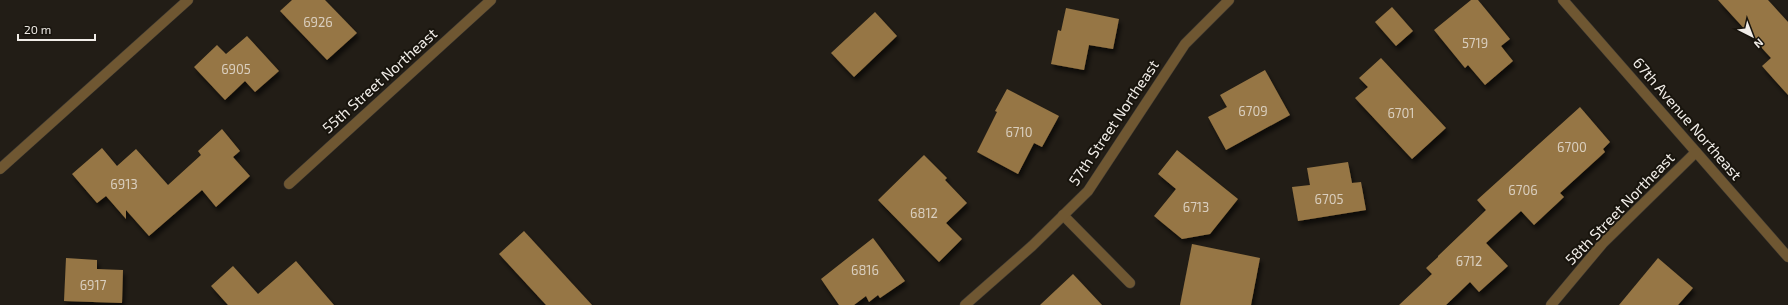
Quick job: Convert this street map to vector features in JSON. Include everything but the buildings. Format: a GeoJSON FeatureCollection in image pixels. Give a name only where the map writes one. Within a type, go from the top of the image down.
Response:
{"type":"FeatureCollection","features":[{"type":"Feature","properties":{"kind":"street"},"geometry":{"type":"LineString","coordinates":[[0,168],[188,0]]}},
{"type":"Feature","properties":{"kind":"street","name":"55th Street Northeast"},"geometry":{"type":"LineString","coordinates":[[289,184],[491,0]]}},
{"type":"Feature","properties":{"kind":"street","name":"57th Street Northeast"},"geometry":{"type":"LineString","coordinates":[[965,305],[1032,246],[1088,191],[1185,44],[1229,0]]}},
{"type":"Feature","properties":{"kind":"street","name":"67th Avenue Northeast"},"geometry":{"type":"LineString","coordinates":[[1563,0],[1788,257]]}},
{"type":"Feature","properties":{"kind":"street","name":"58th Street Northeast"},"geometry":{"type":"LineString","coordinates":[[1551,305],[1603,243],[1696,152]]}},
{"type":"Feature","properties":{"kind":"street"},"geometry":{"type":"LineString","coordinates":[[1063,215],[1130,283]]}}]}
